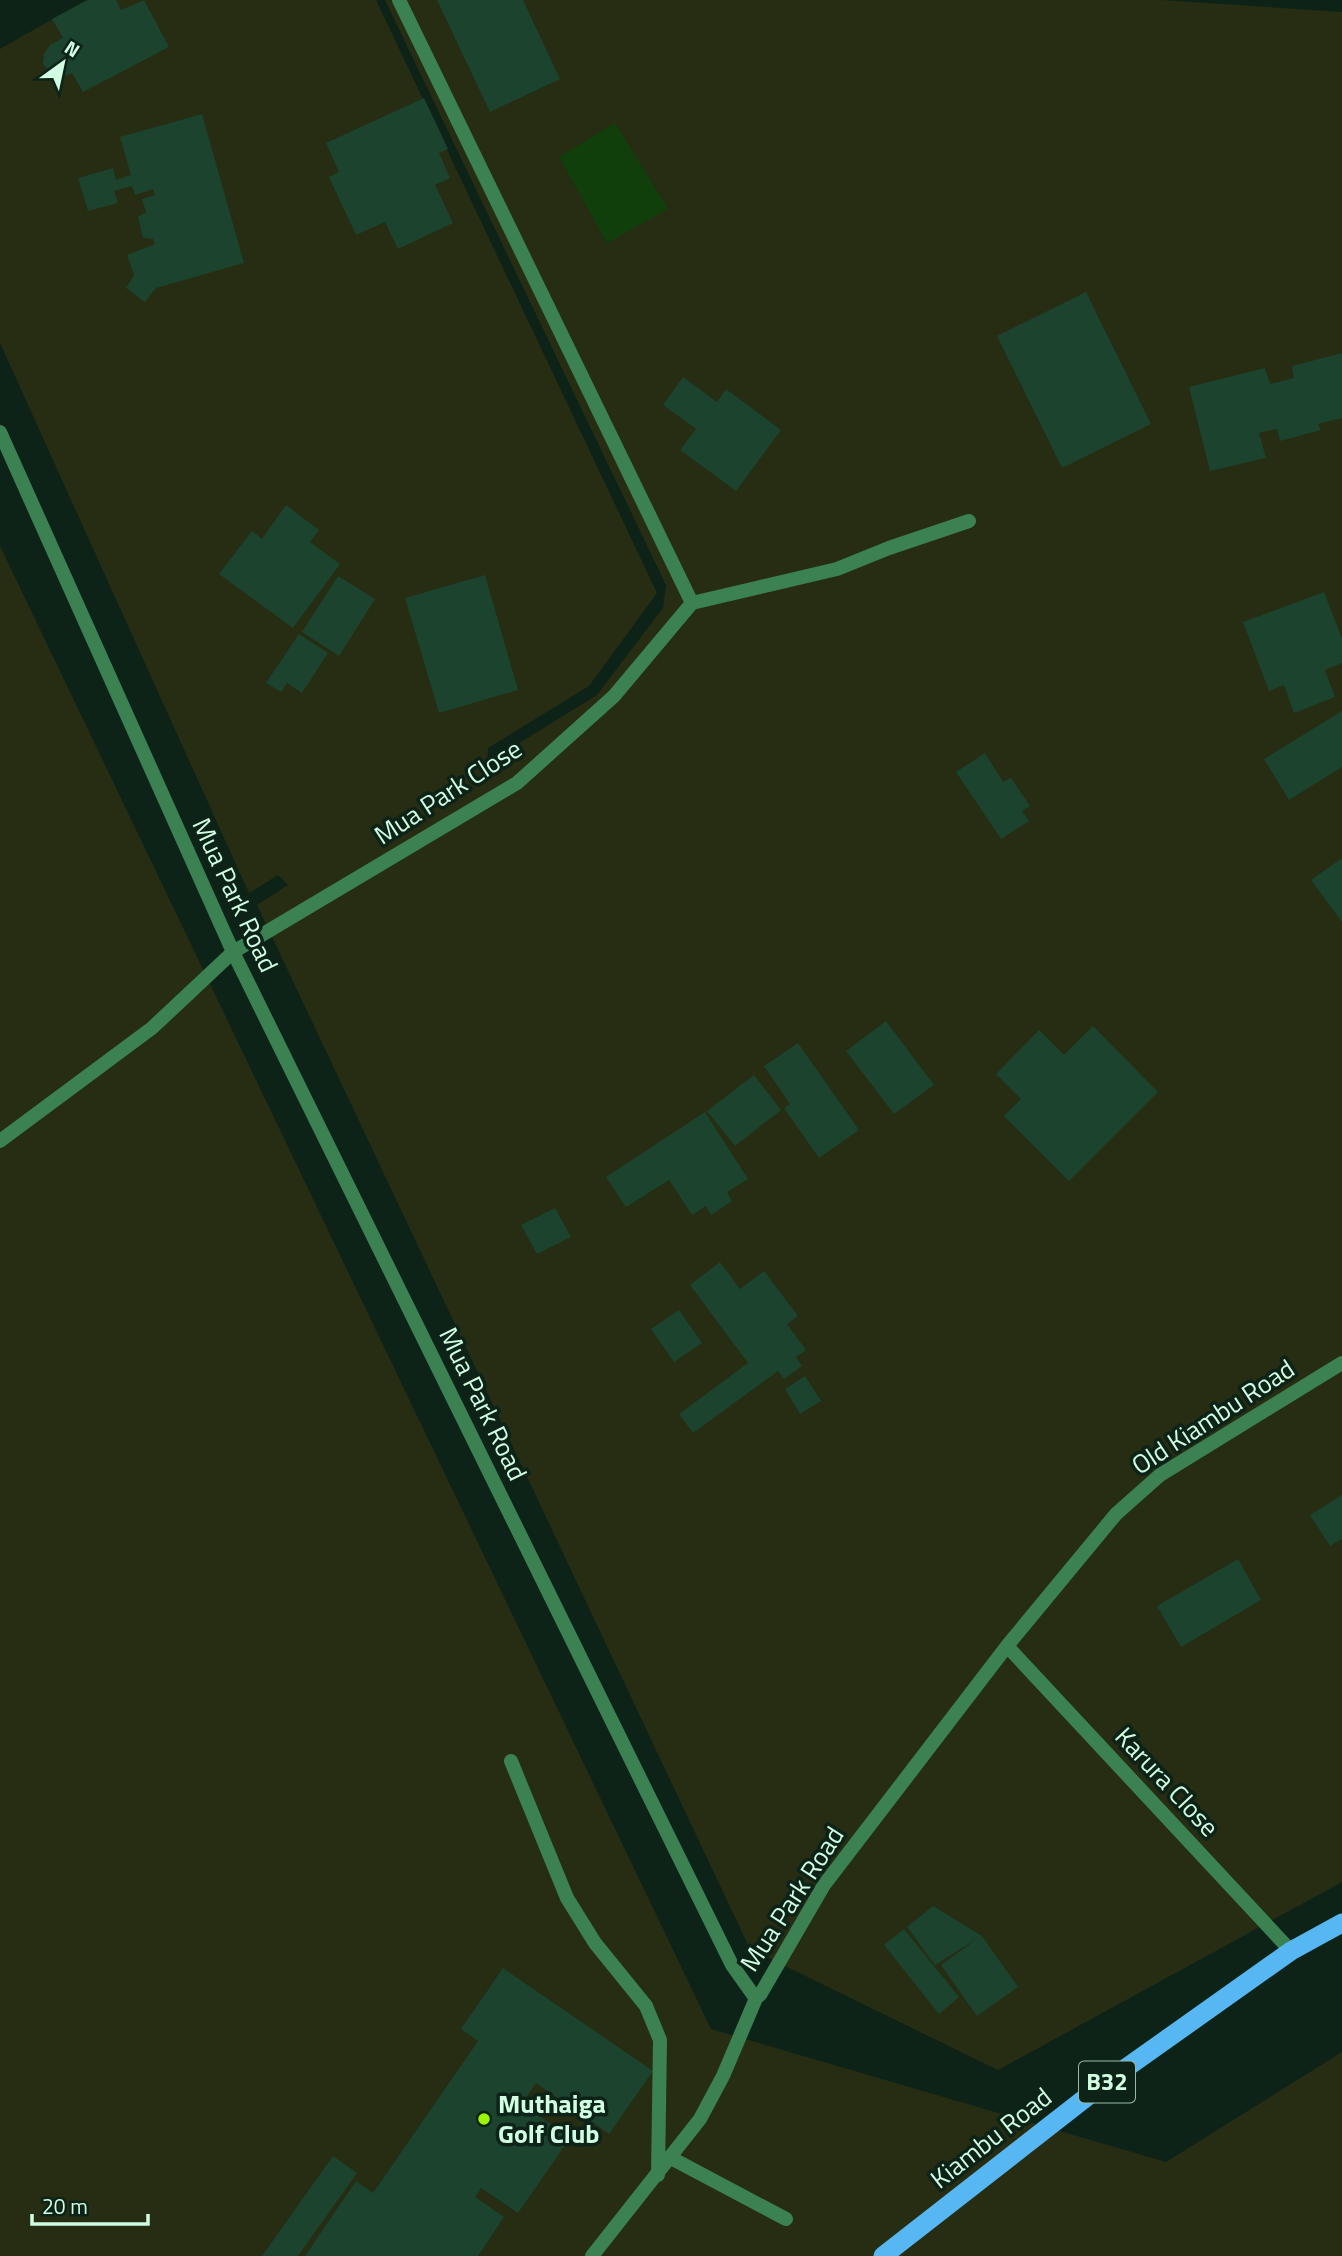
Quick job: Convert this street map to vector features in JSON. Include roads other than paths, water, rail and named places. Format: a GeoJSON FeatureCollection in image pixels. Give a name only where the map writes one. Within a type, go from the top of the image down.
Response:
{"type":"FeatureCollection","features":[{"type":"Feature","properties":{"kind":"highway","name":"Kiambu Road"},"geometry":{"type":"LineString","coordinates":[[883,2256],[1102,2085],[1292,1951],[1342,1923]]}},
{"type":"Feature","properties":{"kind":"street"},"geometry":{"type":"LineString","coordinates":[[399,0],[692,603],[838,569],[889,548],[969,521]]}},
{"type":"Feature","properties":{"kind":"street","name":"Mua Park Road"},"geometry":{"type":"LineString","coordinates":[[0,432],[233,952],[746,1989],[757,1996],[824,1885],[1007,1646]]}},
{"type":"Feature","properties":{"kind":"street","name":"Mua Park Close"},"geometry":{"type":"LineString","coordinates":[[0,1141],[152,1028],[233,952],[517,783],[614,696],[692,603]]}},
{"type":"Feature","properties":{"kind":"street","name":"Old Kiambu Road"},"geometry":{"type":"LineString","coordinates":[[1007,1646],[1116,1514],[1150,1483],[1342,1363]]}},
{"type":"Feature","properties":{"kind":"street","name":"Karura Close"},"geometry":{"type":"LineString","coordinates":[[1007,1646],[1292,1951]]}},
{"type":"Feature","properties":{"kind":"street"},"geometry":{"type":"LineString","coordinates":[[511,1761],[567,1898],[595,1943],[646,2006],[660,2040],[658,2175]]}},
{"type":"Feature","properties":{"kind":"street"},"geometry":{"type":"LineString","coordinates":[[592,2256],[700,2119],[723,2076],[757,1996]]}},
{"type":"Feature","properties":{"kind":"street"},"geometry":{"type":"LineString","coordinates":[[671,2158],[786,2219]]}},
{"type":"Feature","properties":{"kind":"place","name":"Muthaiga Golf Club"},"geometry":{"type":"Point","coordinates":[484,2119]}}]}
